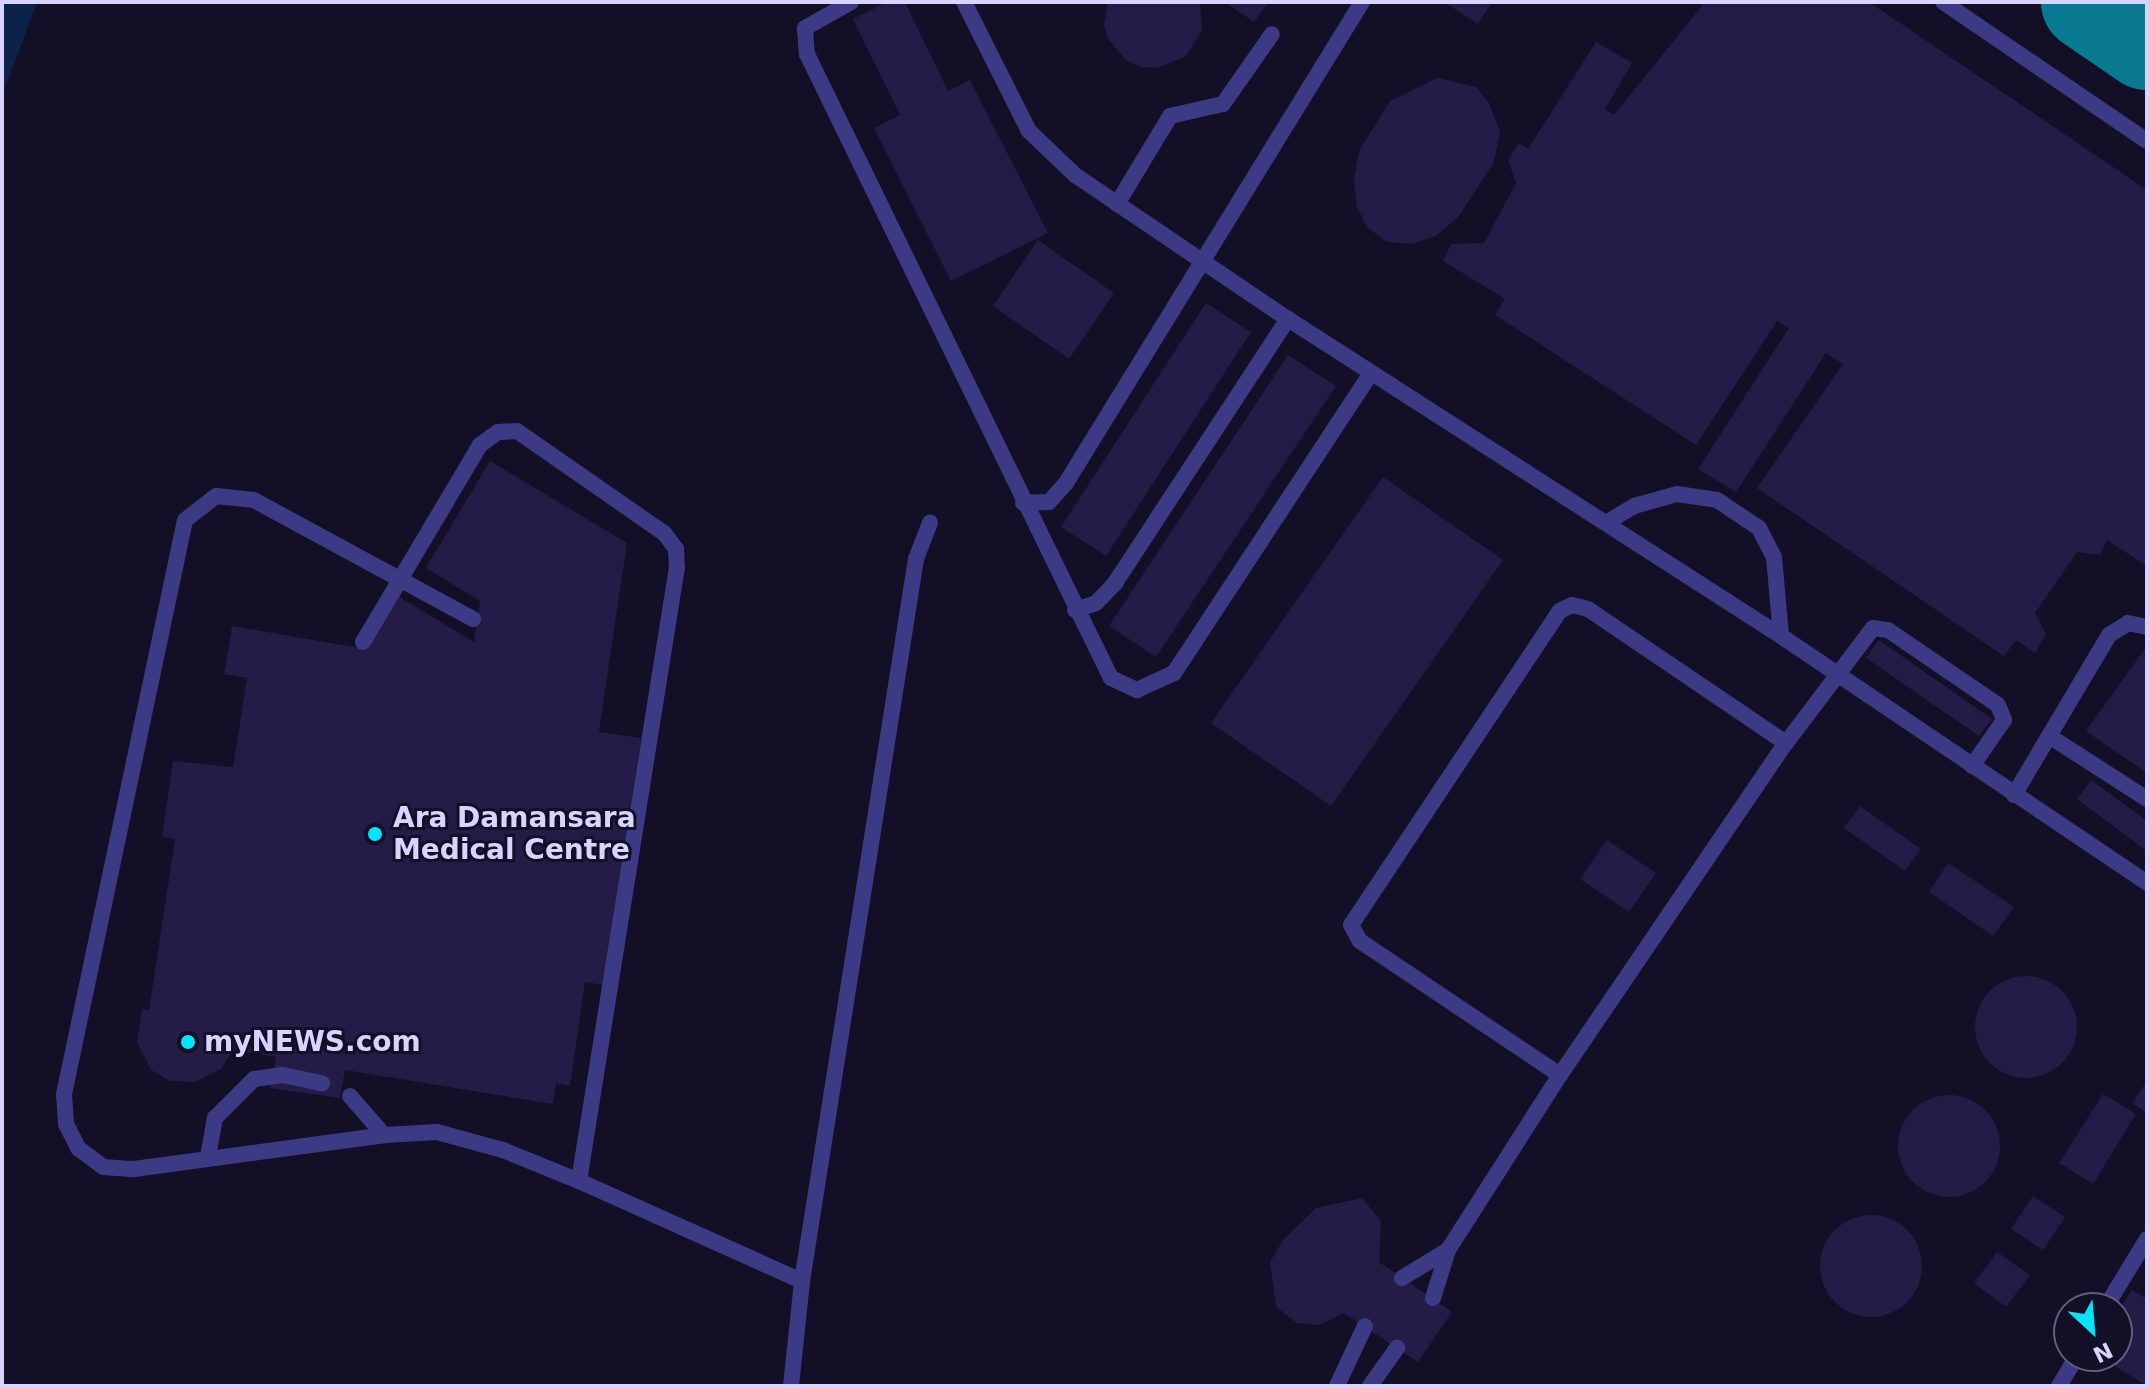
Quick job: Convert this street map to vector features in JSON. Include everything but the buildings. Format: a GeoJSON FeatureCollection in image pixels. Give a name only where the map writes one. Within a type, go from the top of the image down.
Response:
{"type":"FeatureCollection","features":[{"type":"Feature","properties":{"kind":"lane"},"geometry":{"type":"LineString","coordinates":[[851,2],[805,28],[807,54],[1075,610],[1111,678],[1137,690],[1174,673],[1371,373]]}},
{"type":"Feature","properties":{"kind":"lane"},"geometry":{"type":"LineString","coordinates":[[964,2],[1029,131],[1075,175],[1288,319],[1781,636],[2147,883]]}},
{"type":"Feature","properties":{"kind":"lane"},"geometry":{"type":"LineString","coordinates":[[1023,503],[1049,502],[1066,483],[1362,2]]}},
{"type":"Feature","properties":{"kind":"lane"},"geometry":{"type":"LineString","coordinates":[[1943,2],[2147,141]]}},
{"type":"Feature","properties":{"kind":"lane"},"geometry":{"type":"LineString","coordinates":[[1117,204],[1170,116],[1223,104],[1272,34]]}},
{"type":"Feature","properties":{"kind":"lane"},"geometry":{"type":"LineString","coordinates":[[1075,610],[1096,603],[1115,583],[1288,319]]}},
{"type":"Feature","properties":{"kind":"lane"},"geometry":{"type":"LineString","coordinates":[[363,642],[480,445],[498,432],[517,431],[664,533],[676,549],[677,567],[579,1181]]}},
{"type":"Feature","properties":{"kind":"lane"},"geometry":{"type":"LineString","coordinates":[[1606,523],[1634,506],[1677,494],[1717,500],[1759,528],[1774,557],[1781,636]]}},
{"type":"Feature","properties":{"kind":"lane"},"geometry":{"type":"LineString","coordinates":[[473,619],[400,578],[235,495],[198,505],[177,538],[64,1094],[66,1124],[78,1148],[103,1167],[134,1169],[384,1135],[437,1132],[503,1150],[579,1181],[802,1281]]}},
{"type":"Feature","properties":{"kind":"lane"},"geometry":{"type":"LineString","coordinates":[[791,1386],[802,1281],[916,559],[930,523]]}},
{"type":"Feature","properties":{"kind":"lane"},"geometry":{"type":"LineString","coordinates":[[1560,1075],[1360,941],[1351,925],[1560,611],[1572,605],[1588,609],[1786,743]]}},
{"type":"Feature","properties":{"kind":"lane"},"geometry":{"type":"LineString","coordinates":[[2014,795],[2109,635],[2128,623],[2147,627]]}},
{"type":"Feature","properties":{"kind":"lane"},"geometry":{"type":"LineString","coordinates":[[1433,1298],[1448,1250],[1560,1075],[1835,673],[1873,628],[1888,630],[1998,705],[2004,720],[1972,766]]}},
{"type":"Feature","properties":{"kind":"lane"},"geometry":{"type":"LineString","coordinates":[[2049,736],[2147,799]]}},
{"type":"Feature","properties":{"kind":"lane"},"geometry":{"type":"LineString","coordinates":[[208,1157],[215,1118],[254,1079],[283,1075],[322,1083]]}},
{"type":"Feature","properties":{"kind":"lane"},"geometry":{"type":"LineString","coordinates":[[350,1096],[384,1135]]}},
{"type":"Feature","properties":{"kind":"lane"},"geometry":{"type":"LineString","coordinates":[[2115,1292],[2147,1239]]}},
{"type":"Feature","properties":{"kind":"lane"},"geometry":{"type":"LineString","coordinates":[[1402,1278],[1448,1250]]}},
{"type":"Feature","properties":{"kind":"lane"},"geometry":{"type":"LineString","coordinates":[[1337,1386],[1365,1326]]}},
{"type":"Feature","properties":{"kind":"lane"},"geometry":{"type":"LineString","coordinates":[[1370,1386],[1397,1348]]}},
{"type":"Feature","properties":{"kind":"water"},"geometry":{"type":"Polygon","coordinates":[[[2,2],[37,2],[2,96],[2,2]]]}},
{"type":"Feature","properties":{"kind":"taxiway"},"geometry":{"type":"LineString","coordinates":[[2090,2],[2147,41]]}},
{"type":"Feature","properties":{"kind":"place","name":"Ara Damansara Medical Centre"},"geometry":{"type":"Point","coordinates":[375,834]}},
{"type":"Feature","properties":{"kind":"place","name":"myNEWS.com"},"geometry":{"type":"Point","coordinates":[188,1042]}}]}
